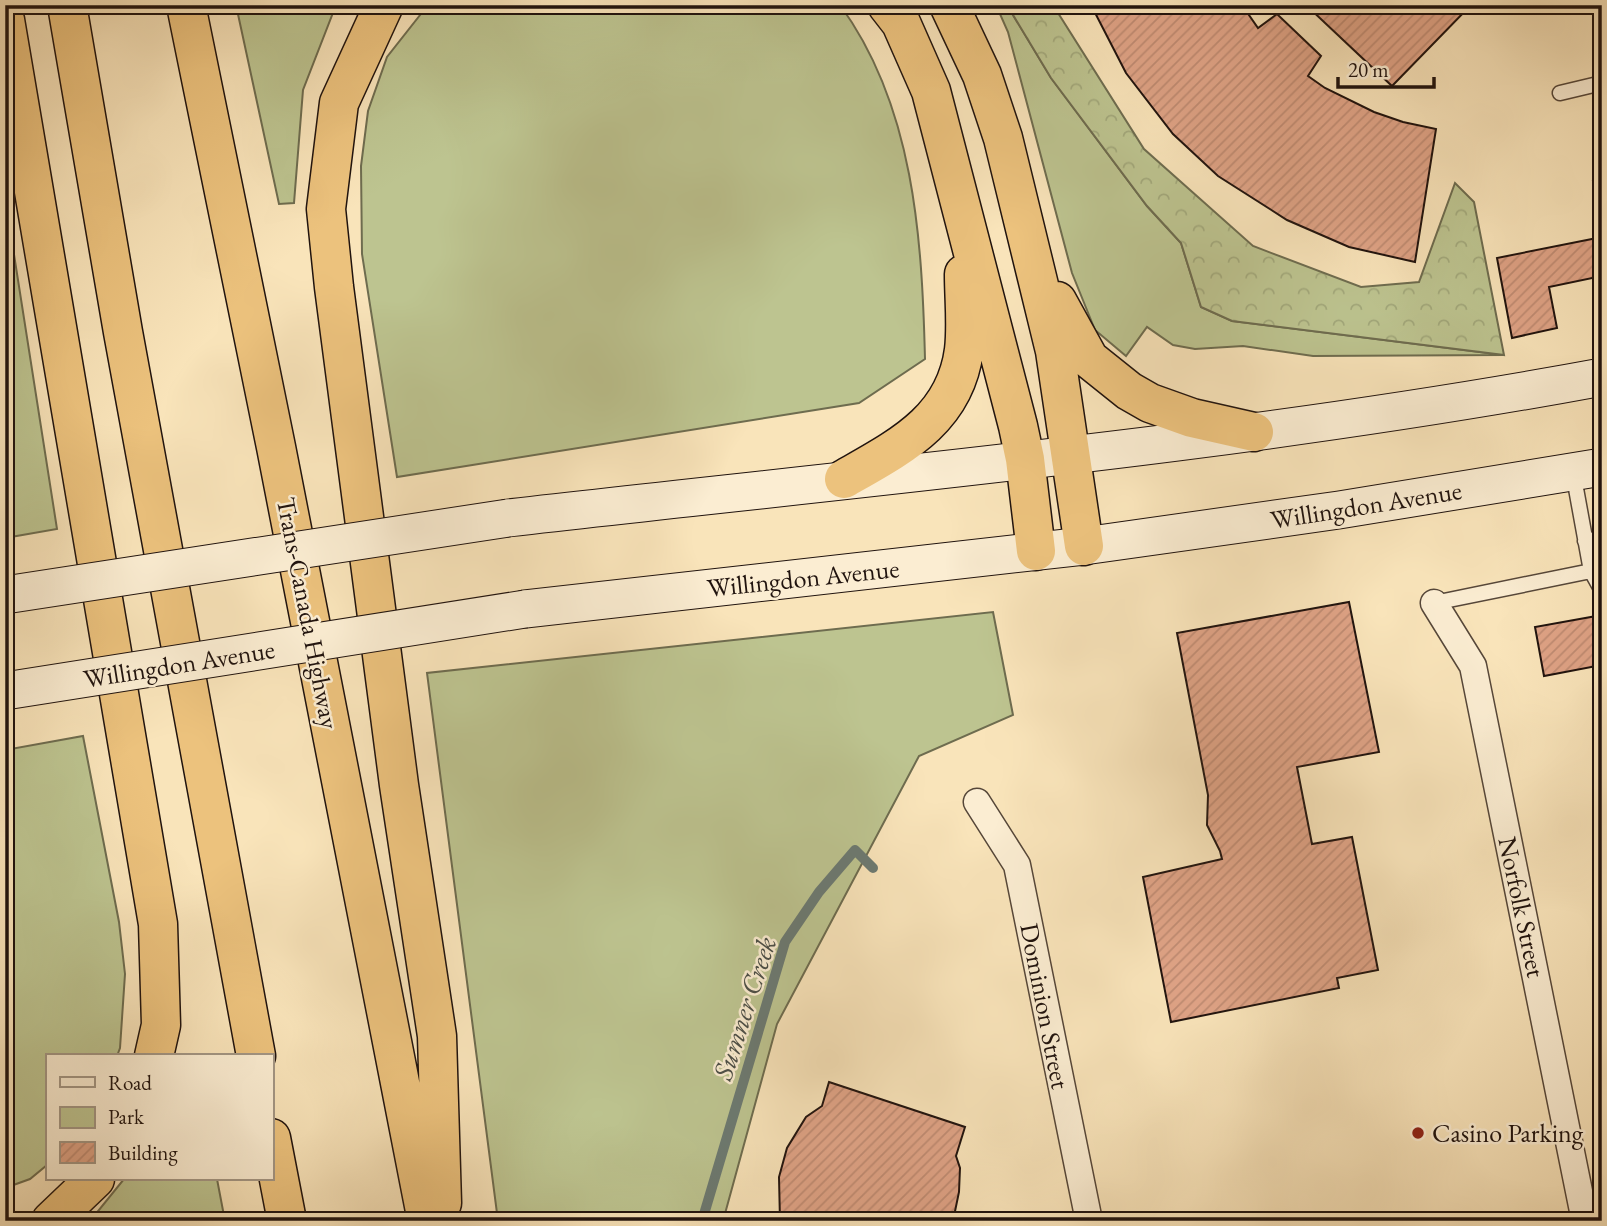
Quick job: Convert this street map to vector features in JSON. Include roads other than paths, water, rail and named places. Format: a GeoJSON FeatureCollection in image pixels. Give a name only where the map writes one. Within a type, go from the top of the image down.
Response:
{"type":"FeatureCollection","features":[{"type":"Feature","properties":{"kind":"highway"},"geometry":{"type":"LineString","coordinates":[[67,5],[123,332],[256,1054]]}},
{"type":"Feature","properties":{"kind":"highway","name":"Trans-Canada Highway"},"geometry":{"type":"LineString","coordinates":[[186,5],[427,1221]]}},
{"type":"Feature","properties":{"kind":"highway"},"geometry":{"type":"LineString","coordinates":[[384,5],[339,103],[326,209],[400,785],[437,1036],[443,1221]]}},
{"type":"Feature","properties":{"kind":"highway"},"geometry":{"type":"LineString","coordinates":[[887,5],[901,23],[931,91],[1025,460],[1037,551]]}},
{"type":"Feature","properties":{"kind":"highway"},"geometry":{"type":"LineString","coordinates":[[949,5],[982,75],[1003,138],[1024,222],[1055,351],[1084,546]]}},
{"type":"Feature","properties":{"kind":"highway"},"geometry":{"type":"LineString","coordinates":[[5,20],[158,924],[161,1026],[154,1054]]}},
{"type":"Feature","properties":{"kind":"highway"},"geometry":{"type":"LineString","coordinates":[[844,479],[909,441],[944,407],[958,380],[964,349],[964,216]]}},
{"type":"Feature","properties":{"kind":"highway"},"geometry":{"type":"LineString","coordinates":[[1024,222],[1060,311],[1088,359],[1129,391],[1150,403],[1192,418],[1254,432]]}},
{"type":"Feature","properties":{"kind":"highway"},"geometry":{"type":"LineString","coordinates":[[273,1149],[286,1221]]}},
{"type":"Feature","properties":{"kind":"highway"},"geometry":{"type":"LineString","coordinates":[[51,1221],[94,1180]]}},
{"type":"Feature","properties":{"kind":"main road"},"geometry":{"type":"LineString","coordinates":[[5,595],[508,518],[1254,432],[1507,395],[1602,377]]}},
{"type":"Feature","properties":{"kind":"main road","name":"Willingdon Avenue"},"geometry":{"type":"LineString","coordinates":[[5,691],[525,609],[1084,546],[1339,510],[1588,470]]}},
{"type":"Feature","properties":{"kind":"street","name":"Norfolk Street"},"geometry":{"type":"LineString","coordinates":[[1434,603],[1473,666],[1585,1221]]}},
{"type":"Feature","properties":{"kind":"street","name":"Dominion Street"},"geometry":{"type":"LineString","coordinates":[[977,802],[1017,865],[1089,1221]]}},
{"type":"Feature","properties":{"kind":"lane"},"geometry":{"type":"LineString","coordinates":[[1560,93],[1602,83]]}},
{"type":"Feature","properties":{"kind":"lane"},"geometry":{"type":"LineString","coordinates":[[1588,470],[1585,541],[1602,591]]}},
{"type":"Feature","properties":{"kind":"lane"},"geometry":{"type":"LineString","coordinates":[[1585,541],[1602,538]]}},
{"type":"Feature","properties":{"kind":"lane"},"geometry":{"type":"LineString","coordinates":[[1434,603],[1597,570]]}},
{"type":"Feature","properties":{"kind":"waterway","name":"Sumner Creek"},"geometry":{"type":"LineString","coordinates":[[702,1221],[785,942],[819,892],[855,850],[873,868]]}},
{"type":"Feature","properties":{"kind":"place","name":"Casino Parking"},"geometry":{"type":"Point","coordinates":[1418,1133]}}]}
